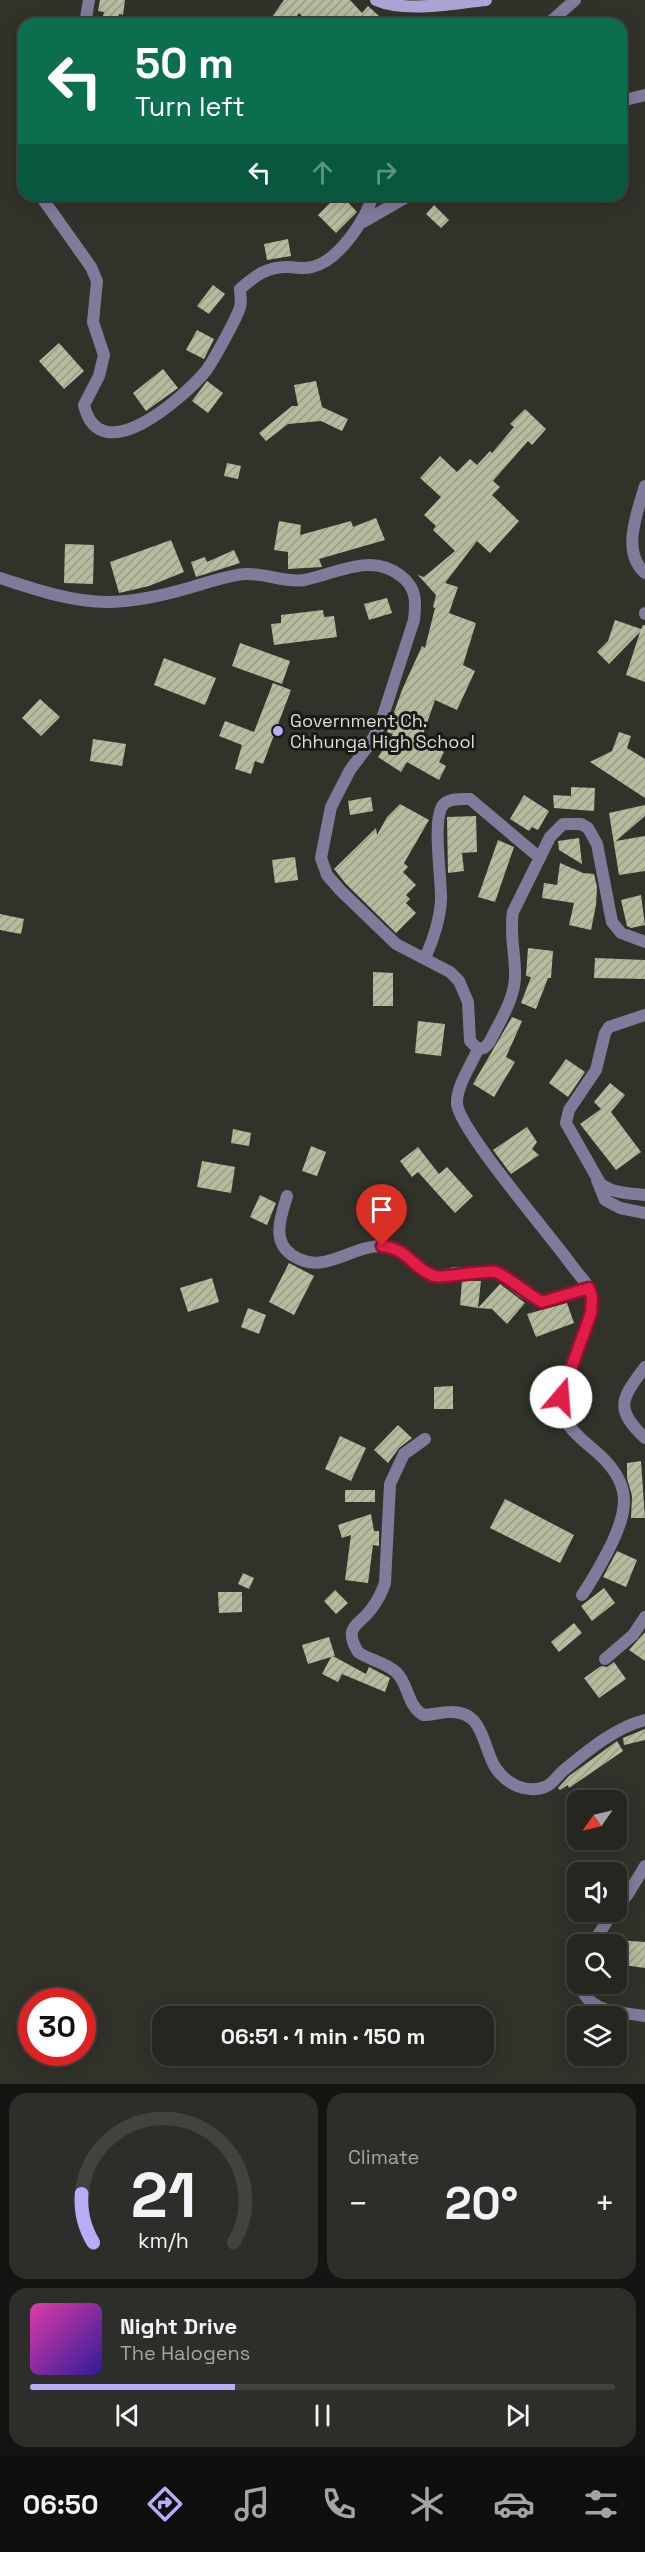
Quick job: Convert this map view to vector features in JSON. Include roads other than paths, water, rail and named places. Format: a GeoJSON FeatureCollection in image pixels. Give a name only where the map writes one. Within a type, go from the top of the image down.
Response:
{"type":"FeatureCollection","features":[{"type":"Feature","properties":{"kind":"street"},"geometry":{"type":"LineString","coordinates":[[86,18],[89,0]]}},
{"type":"Feature","properties":{"kind":"street"},"geometry":{"type":"LineString","coordinates":[[376,0],[387,5],[404,7],[486,0]]}},
{"type":"Feature","properties":{"kind":"street"},"geometry":{"type":"LineString","coordinates":[[555,18],[575,0]]}},
{"type":"Feature","properties":{"kind":"street"},"geometry":{"type":"LineString","coordinates":[[627,100],[645,95]]}},
{"type":"Feature","properties":{"kind":"street"},"geometry":{"type":"LineString","coordinates":[[44,201],[92,267],[98,281],[93,322],[104,355],[99,376],[84,405],[87,417],[94,425],[106,432],[119,433],[140,426],[164,410],[188,391],[207,370],[240,306],[240,289],[267,269],[318,266],[349,240],[368,212],[371,201]]}},
{"type":"Feature","properties":{"kind":"street"},"geometry":{"type":"LineString","coordinates":[[359,224],[399,201]]}},
{"type":"Feature","properties":{"kind":"street"},"geometry":{"type":"LineString","coordinates":[[645,486],[634,523],[632,546],[635,563],[645,573]]}},
{"type":"Feature","properties":{"kind":"street"},"geometry":{"type":"LineString","coordinates":[[0,578],[61,596],[106,602],[129,601],[176,592],[246,574],[263,574],[291,581],[366,565],[381,566],[395,571],[408,581],[414,591],[416,604],[409,640],[380,725],[371,742],[350,770],[331,807],[321,858],[327,874],[396,944],[450,972],[459,981],[468,1002],[470,1041],[478,1049]]}},
{"type":"Feature","properties":{"kind":"street"},"geometry":{"type":"LineString","coordinates":[[424,958],[434,937],[441,902],[438,858],[439,815],[443,805],[452,800],[470,799],[540,858]]}},
{"type":"Feature","properties":{"kind":"street"},"geometry":{"type":"LineString","coordinates":[[478,1049],[484,1048],[489,1043],[514,988],[513,912],[550,837],[563,824],[571,822],[588,828],[593,835],[600,854],[612,922],[621,933],[645,942]]}},
{"type":"Feature","properties":{"kind":"street"},"geometry":{"type":"LineString","coordinates":[[645,1015],[609,1027],[605,1033],[596,1070],[566,1115],[570,1132],[595,1176],[605,1200],[620,1208],[645,1213]]}},
{"type":"Feature","properties":{"kind":"street"},"geometry":{"type":"LineString","coordinates":[[478,1049],[461,1086],[457,1103],[461,1117],[589,1288],[592,1298],[591,1313],[561,1397],[561,1410],[570,1429],[608,1463],[619,1478],[626,1505],[620,1528],[596,1576],[582,1595]]}},
{"type":"Feature","properties":{"kind":"street"},"geometry":{"type":"LineString","coordinates":[[595,1176],[608,1189],[645,1195]]}},
{"type":"Feature","properties":{"kind":"street"},"geometry":{"type":"LineString","coordinates":[[287,1196],[280,1220],[281,1243],[290,1253],[310,1263],[334,1260],[366,1248],[382,1246],[397,1248],[420,1269],[437,1277],[497,1272],[523,1292],[542,1302],[589,1288]]}},
{"type":"Feature","properties":{"kind":"street"},"geometry":{"type":"LineString","coordinates":[[645,1367],[628,1390],[623,1407],[628,1420],[645,1438]]}},
{"type":"Feature","properties":{"kind":"street"},"geometry":{"type":"LineString","coordinates":[[425,1439],[404,1454],[390,1484],[385,1582],[371,1611],[356,1622],[352,1634],[353,1644],[358,1652],[395,1671],[402,1680],[412,1706],[423,1715],[452,1712],[465,1714],[475,1720],[481,1729],[488,1754],[497,1770],[518,1787],[533,1789],[548,1785],[612,1733],[630,1723],[645,1720]]}},
{"type":"Feature","properties":{"kind":"street"},"geometry":{"type":"LineString","coordinates":[[605,1659],[633,1635],[645,1617]]}},
{"type":"Feature","properties":{"kind":"street"},"geometry":{"type":"LineString","coordinates":[[627,1895],[645,1866]]}},
{"type":"Feature","properties":{"kind":"street"},"geometry":{"type":"LineString","coordinates":[[583,1994],[589,2002],[602,2009],[645,2016]]}},
{"type":"Feature","properties":{"kind":"place","name":"Government Ch. Chhunga High School"},"geometry":{"type":"Point","coordinates":[278,731]}}]}
